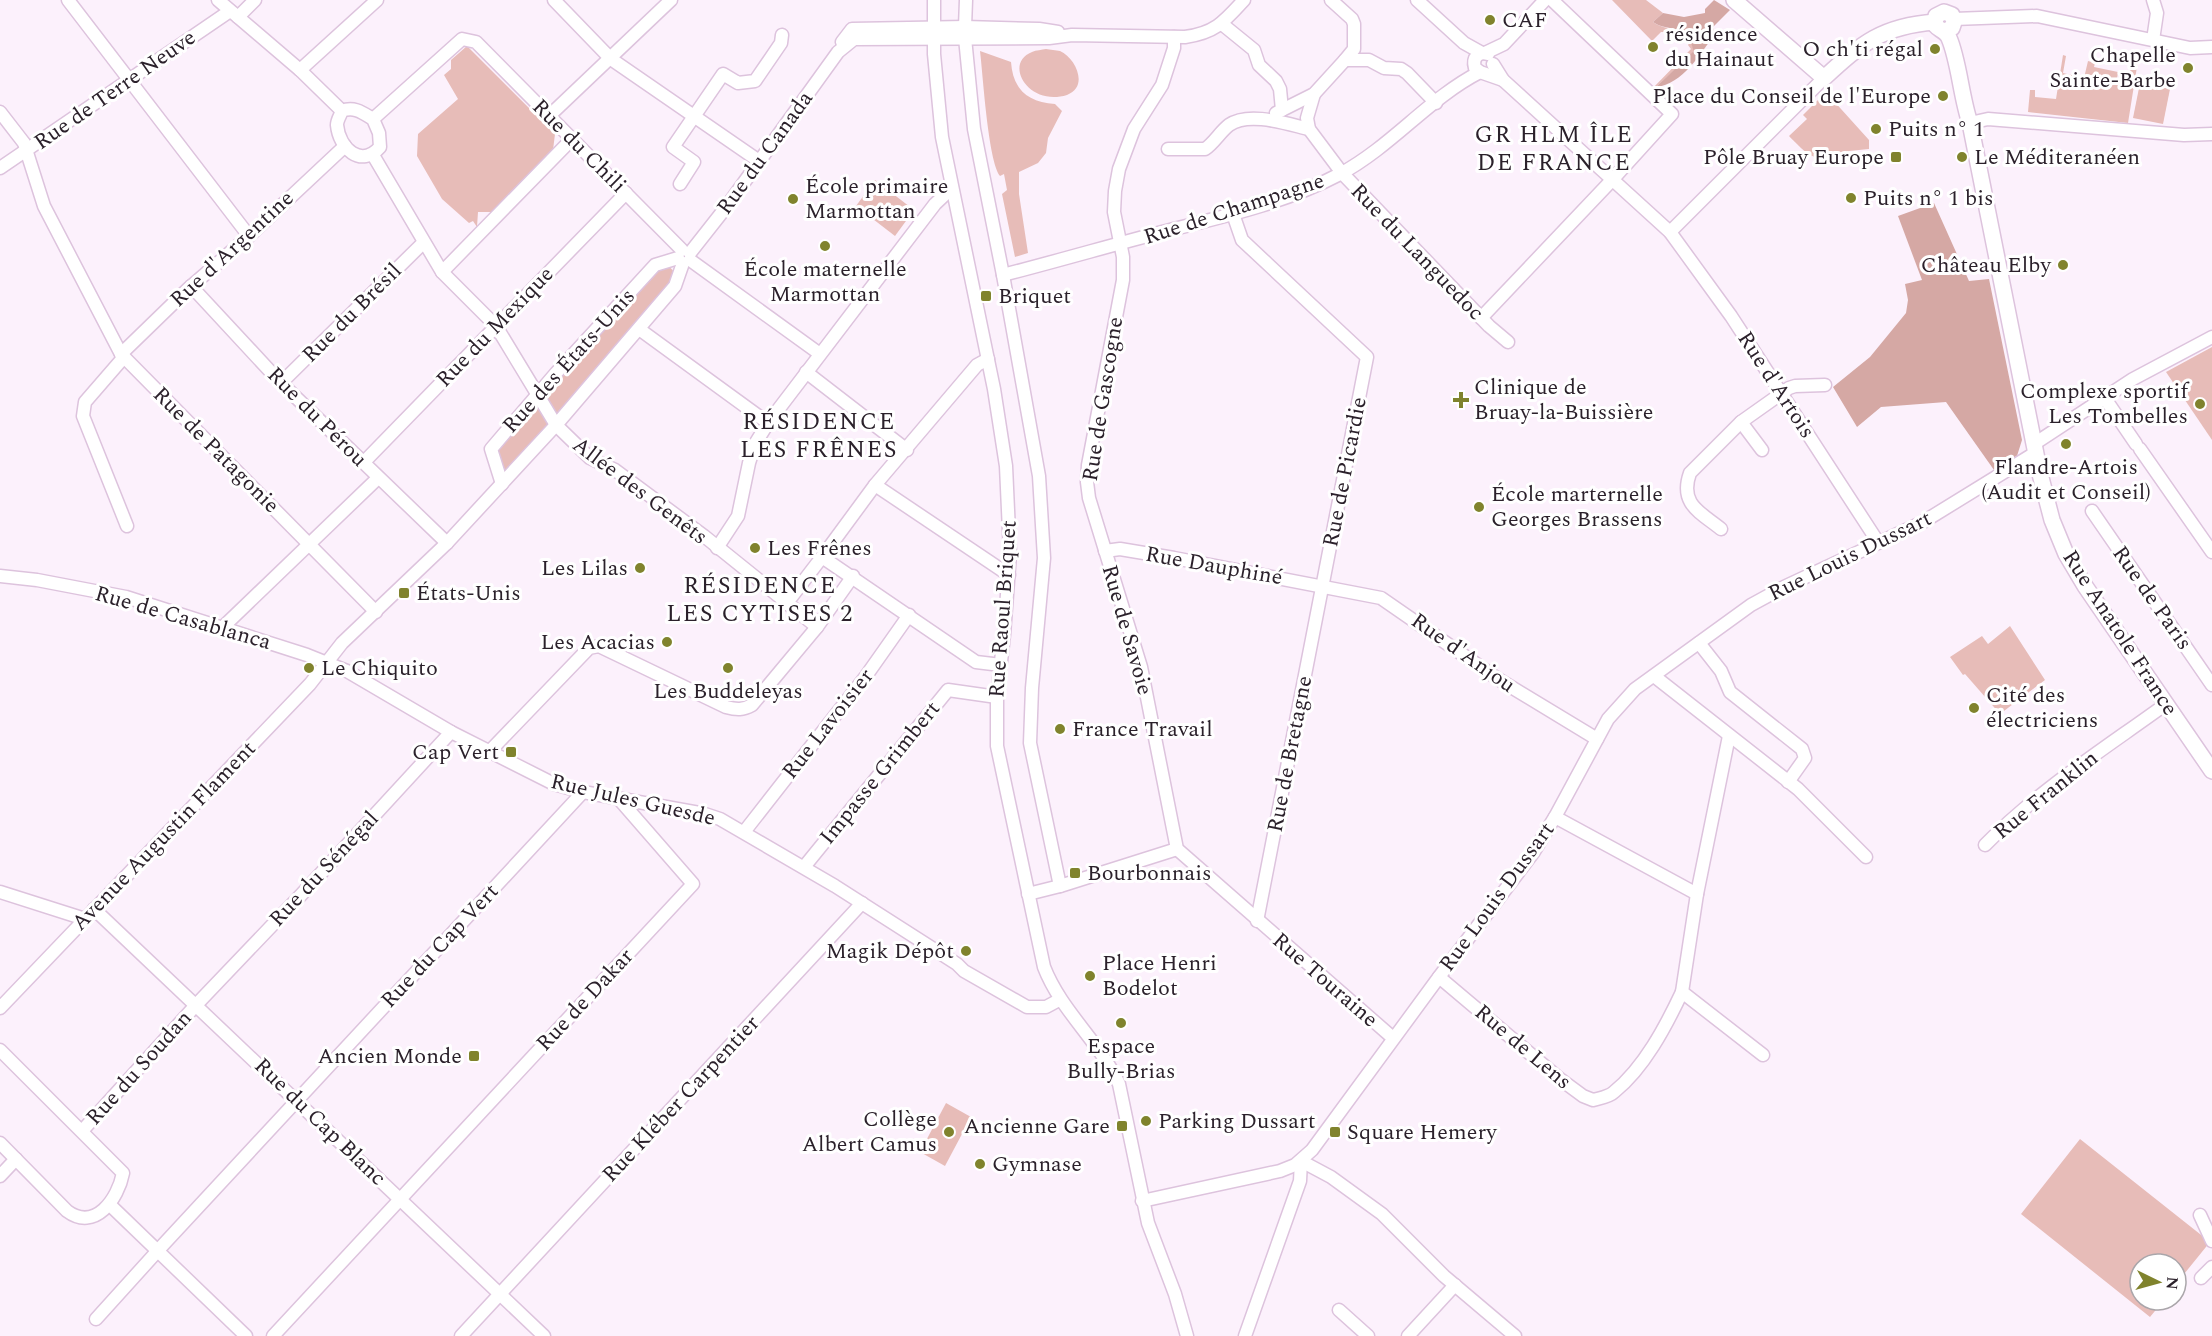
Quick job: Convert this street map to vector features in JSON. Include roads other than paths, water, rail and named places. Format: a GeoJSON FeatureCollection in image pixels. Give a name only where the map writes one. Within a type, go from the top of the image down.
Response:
{"type":"FeatureCollection","features":[{"type":"Feature","properties":{"kind":"main road"},"geometry":{"type":"LineString","coordinates":[[1734,0],[1824,78],[1856,49],[1876,36],[1909,24],[1947,18]]}},
{"type":"Feature","properties":{"kind":"main road","name":"Rue Anatole France"},"geometry":{"type":"LineString","coordinates":[[1947,18],[1965,106],[1976,126],[2035,448],[2052,520],[2066,554],[2111,625],[2212,771]]}},
{"type":"Feature","properties":{"kind":"street"},"geometry":{"type":"LineString","coordinates":[[68,0],[249,236]]}},
{"type":"Feature","properties":{"kind":"street"},"geometry":{"type":"LineString","coordinates":[[218,0],[300,70],[342,111]]}},
{"type":"Feature","properties":{"kind":"street","name":"Rue de Terre Neuve"},"geometry":{"type":"LineString","coordinates":[[0,168],[129,80],[255,0]]}},
{"type":"Feature","properties":{"kind":"street"},"geometry":{"type":"LineString","coordinates":[[300,70],[376,0]]}},
{"type":"Feature","properties":{"kind":"street"},"geometry":{"type":"LineString","coordinates":[[554,0],[610,59],[759,161]]}},
{"type":"Feature","properties":{"kind":"street"},"geometry":{"type":"LineString","coordinates":[[549,116],[671,0]]}},
{"type":"Feature","properties":{"kind":"street","name":"Rue Raoul Briquet"},"geometry":{"type":"LineString","coordinates":[[934,0],[939,114],[1000,420],[1006,466],[1010,532],[1009,575],[997,697],[996,746],[1044,967],[1059,1000]]}},
{"type":"Feature","properties":{"kind":"street"},"geometry":{"type":"LineString","coordinates":[[966,0],[965,32],[974,129],[1009,273],[1039,476],[1044,558],[1032,688],[1030,743],[1059,886]]}},
{"type":"Feature","properties":{"kind":"street"},"geometry":{"type":"LineString","coordinates":[[934,32],[1039,29],[1072,35],[1174,38],[1202,34],[1222,24],[1244,0]]}},
{"type":"Feature","properties":{"kind":"street"},"geometry":{"type":"LineString","coordinates":[[1168,149],[1205,149],[1232,124],[1265,119],[1314,94],[1354,49],[1354,24],[1330,0]]}},
{"type":"Feature","properties":{"kind":"street"},"geometry":{"type":"LineString","coordinates":[[1417,0],[1483,62]]}},
{"type":"Feature","properties":{"kind":"street","name":"Rue de Champagne"},"geometry":{"type":"LineString","coordinates":[[1009,273],[1233,214],[1296,193],[1342,173],[1403,130],[1436,103],[1504,44],[1545,0]]}},
{"type":"Feature","properties":{"kind":"street"},"geometry":{"type":"LineString","coordinates":[[1481,318],[1672,114],[1552,0]]}},
{"type":"Feature","properties":{"kind":"street"},"geometry":{"type":"LineString","coordinates":[[2153,0],[2157,13],[2153,40]]}},
{"type":"Feature","properties":{"kind":"street"},"geometry":{"type":"LineString","coordinates":[[1947,18],[2037,16],[2190,48],[2212,47]]}},
{"type":"Feature","properties":{"kind":"street"},"geometry":{"type":"LineString","coordinates":[[1222,24],[1254,50],[1259,65],[1276,81],[1280,89],[1282,110]]}},
{"type":"Feature","properties":{"kind":"street","name":"Rue du Canada"},"geometry":{"type":"LineString","coordinates":[[685,257],[759,161],[838,52],[852,29],[934,32]]}},
{"type":"Feature","properties":{"kind":"street"},"geometry":{"type":"LineString","coordinates":[[680,184],[694,162],[673,147],[694,116],[723,74],[738,83],[755,81],[781,43],[782,35]]}},
{"type":"Feature","properties":{"kind":"street","name":"Rue de Gascogne"},"geometry":{"type":"LineString","coordinates":[[1105,551],[1087,482],[1088,465],[1123,280],[1124,265],[1114,212],[1115,191],[1119,168],[1134,129],[1162,85],[1174,48],[1174,38]]}},
{"type":"Feature","properties":{"kind":"street","name":"Rue du Chili"},"geometry":{"type":"LineString","coordinates":[[373,119],[462,39],[476,42],[626,193],[685,257],[820,354]]}},
{"type":"Feature","properties":{"kind":"street"},"geometry":{"type":"LineString","coordinates":[[1345,60],[1369,60],[1384,68],[1401,69],[1436,103]]}},
{"type":"Feature","properties":{"kind":"street","name":"Rue d'Artois"},"geometry":{"type":"LineString","coordinates":[[1483,62],[1670,232],[1731,316],[1878,542]]}},
{"type":"Feature","properties":{"kind":"street"},"geometry":{"type":"LineString","coordinates":[[1670,232],[1824,78]]}},
{"type":"Feature","properties":{"kind":"street"},"geometry":{"type":"LineString","coordinates":[[1265,119],[1309,129],[1307,118],[1314,94]]}},
{"type":"Feature","properties":{"kind":"street"},"geometry":{"type":"LineString","coordinates":[[348,109],[360,111],[373,119],[379,133],[380,147],[373,155],[363,157],[351,153],[340,139],[336,122],[342,111],[348,109]]}},
{"type":"Feature","properties":{"kind":"street","name":"Rue de Patagonie"},"geometry":{"type":"LineString","coordinates":[[0,112],[24,143],[44,206],[122,356],[376,612]]}},
{"type":"Feature","properties":{"kind":"street"},"geometry":{"type":"LineString","coordinates":[[1976,126],[2184,135],[2212,134]]}},
{"type":"Feature","properties":{"kind":"street","name":"Rue du Languedoc"},"geometry":{"type":"LineString","coordinates":[[1309,129],[1342,173],[1481,318],[1508,342]]}},
{"type":"Feature","properties":{"kind":"street"},"geometry":{"type":"LineString","coordinates":[[442,272],[572,139]]}},
{"type":"Feature","properties":{"kind":"street","name":"Rue d'Argentine"},"geometry":{"type":"LineString","coordinates":[[127,526],[83,416],[85,402],[122,356],[191,286],[249,236],[345,146]]}},
{"type":"Feature","properties":{"kind":"street","name":"Allée des Genêts"},"geometry":{"type":"LineString","coordinates":[[373,155],[442,272],[496,326],[536,396],[556,425],[590,458],[615,470],[817,627]]}},
{"type":"Feature","properties":{"kind":"street"},"geometry":{"type":"LineString","coordinates":[[717,548],[738,516],[748,463],[755,444],[768,423],[935,204],[952,188]]}},
{"type":"Feature","properties":{"kind":"street","name":"Rue du Mexique"},"geometry":{"type":"LineString","coordinates":[[364,462],[626,193]]}},
{"type":"Feature","properties":{"kind":"street","name":"Rue de Picardie"},"geometry":{"type":"LineString","coordinates":[[1233,214],[1242,240],[1367,357],[1323,586]]}},
{"type":"Feature","properties":{"kind":"street","name":"Rue du Brésil"},"geometry":{"type":"LineString","coordinates":[[281,383],[423,243]]}},
{"type":"Feature","properties":{"kind":"street","name":"Rue des États-Unis"},"geometry":{"type":"LineString","coordinates":[[326,663],[342,643],[447,543],[556,425],[675,286],[685,257]]}},
{"type":"Feature","properties":{"kind":"street","name":"Rue des États-Unis"},"geometry":{"type":"LineString","coordinates":[[502,484],[491,449],[655,265],[685,257]]}},
{"type":"Feature","properties":{"kind":"street","name":"Rue du Pérou"},"geometry":{"type":"LineString","coordinates":[[191,286],[281,383],[447,543]]}},
{"type":"Feature","properties":{"kind":"street"},"geometry":{"type":"LineString","coordinates":[[639,329],[768,423]]}},
{"type":"Feature","properties":{"kind":"street","name":"Rue Louis Dussart"},"geometry":{"type":"LineString","coordinates":[[1142,1201],[1280,1171],[1301,1161],[1312,1150],[1439,976],[1533,853],[1608,719],[1635,689],[1726,622],[1770,594],[1923,522],[2035,448],[2104,397],[2212,337]]}},
{"type":"Feature","properties":{"kind":"street"},"geometry":{"type":"LineString","coordinates":[[786,604],[875,485],[977,365],[988,359]]}},
{"type":"Feature","properties":{"kind":"street"},"geometry":{"type":"LineString","coordinates":[[806,372],[907,450]]}},
{"type":"Feature","properties":{"kind":"street"},"geometry":{"type":"LineString","coordinates":[[1721,529],[1693,507],[1687,498],[1687,482],[1690,473],[1741,422],[1782,393],[1795,386],[1824,385]]}},
{"type":"Feature","properties":{"kind":"street"},"geometry":{"type":"LineString","coordinates":[[2104,397],[2212,552]]}},
{"type":"Feature","properties":{"kind":"street"},"geometry":{"type":"LineString","coordinates":[[1741,422],[1762,450]]}},
{"type":"Feature","properties":{"kind":"street"},"geometry":{"type":"LineString","coordinates":[[223,627],[378,478]]}},
{"type":"Feature","properties":{"kind":"street"},"geometry":{"type":"LineString","coordinates":[[875,485],[1009,575]]}},
{"type":"Feature","properties":{"kind":"street","name":"Rue de Paris"},"geometry":{"type":"LineString","coordinates":[[2092,511],[2212,685]]}},
{"type":"Feature","properties":{"kind":"street","name":"Rue Dauphiné"},"geometry":{"type":"LineString","coordinates":[[1105,551],[1120,549],[1323,586]]}},
{"type":"Feature","properties":{"kind":"street","name":"Rue de Savoie"},"geometry":{"type":"LineString","coordinates":[[1105,551],[1141,667],[1177,849]]}},
{"type":"Feature","properties":{"kind":"street"},"geometry":{"type":"LineString","coordinates":[[822,557],[976,662],[1001,665]]}},
{"type":"Feature","properties":{"kind":"street","name":"Rue de Casablanca"},"geometry":{"type":"LineString","coordinates":[[0,576],[37,580],[126,597],[223,627],[326,663]]}},
{"type":"Feature","properties":{"kind":"street"},"geometry":{"type":"LineString","coordinates":[[490,752],[589,648],[599,646],[726,707],[735,710],[753,705],[817,627],[853,576]]}},
{"type":"Feature","properties":{"kind":"street","name":"Rue d'Anjou"},"geometry":{"type":"LineString","coordinates":[[1323,586],[1388,601],[1498,679],[1597,739]]}},
{"type":"Feature","properties":{"kind":"street","name":"Rue de Bretagne"},"geometry":{"type":"LineString","coordinates":[[1257,921],[1323,586]]}},
{"type":"Feature","properties":{"kind":"street","name":"Rue Lavoisier"},"geometry":{"type":"LineString","coordinates":[[744,832],[866,676],[909,615]]}},
{"type":"Feature","properties":{"kind":"street"},"geometry":{"type":"LineString","coordinates":[[1699,643],[1721,671],[1730,692],[1802,749],[1805,758],[1788,782]]}},
{"type":"Feature","properties":{"kind":"street","name":"Rue Jules Guesde"},"geometry":{"type":"LineString","coordinates":[[326,663],[347,671],[451,732],[546,781],[584,792],[705,814],[720,819],[804,867],[957,964],[964,971],[1027,1007],[1046,1007],[1059,1000]]}},
{"type":"Feature","properties":{"kind":"street","name":"Avenue Augustin Flament"},"geometry":{"type":"LineString","coordinates":[[0,1008],[310,684],[326,663]]}},
{"type":"Feature","properties":{"kind":"street"},"geometry":{"type":"LineString","coordinates":[[1654,676],[1788,782],[1866,857]]}},
{"type":"Feature","properties":{"kind":"street","name":"Impasse Grimbert"},"geometry":{"type":"LineString","coordinates":[[804,867],[948,690],[997,697]]}},
{"type":"Feature","properties":{"kind":"street","name":"Rue Franklin"},"geometry":{"type":"LineString","coordinates":[[1985,845],[2006,824],[2062,777],[2166,705]]}},
{"type":"Feature","properties":{"kind":"street","name":"Rue du Sénégal"},"geometry":{"type":"LineString","coordinates":[[196,1005],[451,732]]}},
{"type":"Feature","properties":{"kind":"street"},"geometry":{"type":"LineString","coordinates":[[1729,736],[1697,894],[1682,992],[1763,1055]]}},
{"type":"Feature","properties":{"kind":"street","name":"Rue du Cap Vert"},"geometry":{"type":"LineString","coordinates":[[96,1319],[584,792]]}},
{"type":"Feature","properties":{"kind":"street","name":"Rue de Dakar"},"geometry":{"type":"LineString","coordinates":[[400,1199],[693,884],[619,799]]}},
{"type":"Feature","properties":{"kind":"street"},"geometry":{"type":"LineString","coordinates":[[1555,817],[1697,894]]}},
{"type":"Feature","properties":{"kind":"street"},"geometry":{"type":"LineString","coordinates":[[1028,894],[1177,849],[1257,921]]}},
{"type":"Feature","properties":{"kind":"street"},"geometry":{"type":"LineString","coordinates":[[0,892],[85,919]]}},
{"type":"Feature","properties":{"kind":"street","name":"Rue Kléber Carpentier"},"geometry":{"type":"LineString","coordinates":[[461,1336],[862,903]]}},
{"type":"Feature","properties":{"kind":"street","name":"Rue du Cap Blanc"},"geometry":{"type":"LineString","coordinates":[[94,909],[544,1336]]}},
{"type":"Feature","properties":{"kind":"street","name":"Rue Touraine"},"geometry":{"type":"LineString","coordinates":[[1257,921],[1393,1038]]}},
{"type":"Feature","properties":{"kind":"street","name":"Rue de Lens"},"geometry":{"type":"LineString","coordinates":[[1439,976],[1560,1079],[1583,1096],[1593,1100],[1613,1094],[1635,1070],[1668,1023],[1682,992]]}},
{"type":"Feature","properties":{"kind":"street"},"geometry":{"type":"LineString","coordinates":[[1059,1000],[1109,1066],[1119,1084],[1142,1201],[1152,1239],[1174,1294],[1187,1336]]}},
{"type":"Feature","properties":{"kind":"street","name":"Rue du Soudan"},"geometry":{"type":"LineString","coordinates":[[82,1131],[196,1005]]}},
{"type":"Feature","properties":{"kind":"street"},"geometry":{"type":"LineString","coordinates":[[0,1050],[123,1173],[120,1187],[110,1205],[89,1218],[76,1218],[0,1143]]}},
{"type":"Feature","properties":{"kind":"street"},"geometry":{"type":"LineString","coordinates":[[1312,1150],[1331,1177]]}},
{"type":"Feature","properties":{"kind":"street"},"geometry":{"type":"LineString","coordinates":[[0,1176],[16,1159]]}},
{"type":"Feature","properties":{"kind":"street"},"geometry":{"type":"LineString","coordinates":[[1245,1336],[1300,1181],[1301,1161],[1331,1177],[1382,1214],[1455,1285],[1515,1336]]}},
{"type":"Feature","properties":{"kind":"street"},"geometry":{"type":"LineString","coordinates":[[273,1336],[400,1199]]}},
{"type":"Feature","properties":{"kind":"street"},"geometry":{"type":"LineString","coordinates":[[110,1205],[246,1336]]}},
{"type":"Feature","properties":{"kind":"street"},"geometry":{"type":"LineString","coordinates":[[2200,1215],[2212,1241]]}},
{"type":"Feature","properties":{"kind":"street"},"geometry":{"type":"LineString","coordinates":[[2201,1278],[2212,1267]]}},
{"type":"Feature","properties":{"kind":"street"},"geometry":{"type":"LineString","coordinates":[[1409,1336],[1455,1285]]}},
{"type":"Feature","properties":{"kind":"street"},"geometry":{"type":"LineString","coordinates":[[1339,1310],[1368,1336]]}},
{"type":"Feature","properties":{"kind":"place","name":"CAF"},"geometry":{"type":"Point","coordinates":[1490,20]}},
{"type":"Feature","properties":{"kind":"place","name":"résidence du Hainaut"},"geometry":{"type":"Point","coordinates":[1653,47]}},
{"type":"Feature","properties":{"kind":"place","name":"O ch'ti régal"},"geometry":{"type":"Point","coordinates":[1935,49]}},
{"type":"Feature","properties":{"kind":"place","name":"Chapelle Sainte-Barbe"},"geometry":{"type":"Point","coordinates":[2188,68]}},
{"type":"Feature","properties":{"kind":"place","name":"Place du Conseil de l'Europe"},"geometry":{"type":"Point","coordinates":[1943,96]}},
{"type":"Feature","properties":{"kind":"place","name":"Puits n° 1"},"geometry":{"type":"Point","coordinates":[1876,129]}},
{"type":"Feature","properties":{"kind":"place","name":"Pôle Bruay Europe"},"geometry":{"type":"Point","coordinates":[1896,157]}},
{"type":"Feature","properties":{"kind":"place","name":"Le Méditeranéen"},"geometry":{"type":"Point","coordinates":[1962,157]}},
{"type":"Feature","properties":{"kind":"place","name":"Puits n° 1 bis"},"geometry":{"type":"Point","coordinates":[1851,198]}},
{"type":"Feature","properties":{"kind":"place","name":"École primaire Marmottan"},"geometry":{"type":"Point","coordinates":[793,199]}},
{"type":"Feature","properties":{"kind":"place","name":"École maternelle Marmottan"},"geometry":{"type":"Point","coordinates":[825,246]}},
{"type":"Feature","properties":{"kind":"place","name":"Château Elby"},"geometry":{"type":"Point","coordinates":[2063,265]}},
{"type":"Feature","properties":{"kind":"place","name":"Briquet"},"geometry":{"type":"Point","coordinates":[986,296]}},
{"type":"Feature","properties":{"kind":"place","name":"Clinique de Bruay-la-Buissière"},"geometry":{"type":"Point","coordinates":[1461,400]}},
{"type":"Feature","properties":{"kind":"place","name":"Complexe sportif Les Tombelles"},"geometry":{"type":"Point","coordinates":[2200,404]}},
{"type":"Feature","properties":{"kind":"place","name":"Flandre-Artois (Audit et Conseil)"},"geometry":{"type":"Point","coordinates":[2066,444]}},
{"type":"Feature","properties":{"kind":"place","name":"École marternelle Georges Brassens"},"geometry":{"type":"Point","coordinates":[1479,507]}},
{"type":"Feature","properties":{"kind":"place","name":"Les Frênes"},"geometry":{"type":"Point","coordinates":[755,548]}},
{"type":"Feature","properties":{"kind":"place","name":"Les Lilas"},"geometry":{"type":"Point","coordinates":[640,568]}},
{"type":"Feature","properties":{"kind":"place","name":"États-Unis"},"geometry":{"type":"Point","coordinates":[404,593]}},
{"type":"Feature","properties":{"kind":"place","name":"Les Acacias"},"geometry":{"type":"Point","coordinates":[667,642]}},
{"type":"Feature","properties":{"kind":"place","name":"Le Chiquito"},"geometry":{"type":"Point","coordinates":[309,668]}},
{"type":"Feature","properties":{"kind":"place","name":"Les Buddeleyas"},"geometry":{"type":"Point","coordinates":[728,668]}},
{"type":"Feature","properties":{"kind":"place","name":"Cité des électriciens"},"geometry":{"type":"Point","coordinates":[1974,708]}},
{"type":"Feature","properties":{"kind":"place","name":"France Travail"},"geometry":{"type":"Point","coordinates":[1060,729]}},
{"type":"Feature","properties":{"kind":"place","name":"Cap Vert"},"geometry":{"type":"Point","coordinates":[511,752]}},
{"type":"Feature","properties":{"kind":"place","name":"Bourbonnais"},"geometry":{"type":"Point","coordinates":[1075,873]}},
{"type":"Feature","properties":{"kind":"place","name":"Magik Dépôt"},"geometry":{"type":"Point","coordinates":[966,951]}},
{"type":"Feature","properties":{"kind":"place","name":"Place Henri Bodelot"},"geometry":{"type":"Point","coordinates":[1090,976]}},
{"type":"Feature","properties":{"kind":"place","name":"Espace Bully-Brias"},"geometry":{"type":"Point","coordinates":[1121,1023]}},
{"type":"Feature","properties":{"kind":"place","name":"Ancien Monde"},"geometry":{"type":"Point","coordinates":[474,1056]}},
{"type":"Feature","properties":{"kind":"place","name":"Parking Dussart"},"geometry":{"type":"Point","coordinates":[1146,1121]}},
{"type":"Feature","properties":{"kind":"place","name":"Ancienne Gare"},"geometry":{"type":"Point","coordinates":[1122,1126]}},
{"type":"Feature","properties":{"kind":"place","name":"Collège Albert Camus"},"geometry":{"type":"Point","coordinates":[949,1132]}},
{"type":"Feature","properties":{"kind":"place","name":"Square Hemery"},"geometry":{"type":"Point","coordinates":[1335,1132]}},
{"type":"Feature","properties":{"kind":"place","name":"Gymnase"},"geometry":{"type":"Point","coordinates":[980,1164]}},
{"type":"Feature","properties":{"kind":"district","name":"GR HLM ÎLE DE FRANCE"},"geometry":{"type":"Point","coordinates":[1554,149]}},
{"type":"Feature","properties":{"kind":"district","name":"RÉSIDENCE LES FRÊNES"},"geometry":{"type":"Point","coordinates":[819,436]}},
{"type":"Feature","properties":{"kind":"district","name":"RÉSIDENCE LES CYTISES 2"},"geometry":{"type":"Point","coordinates":[760,600]}}]}
